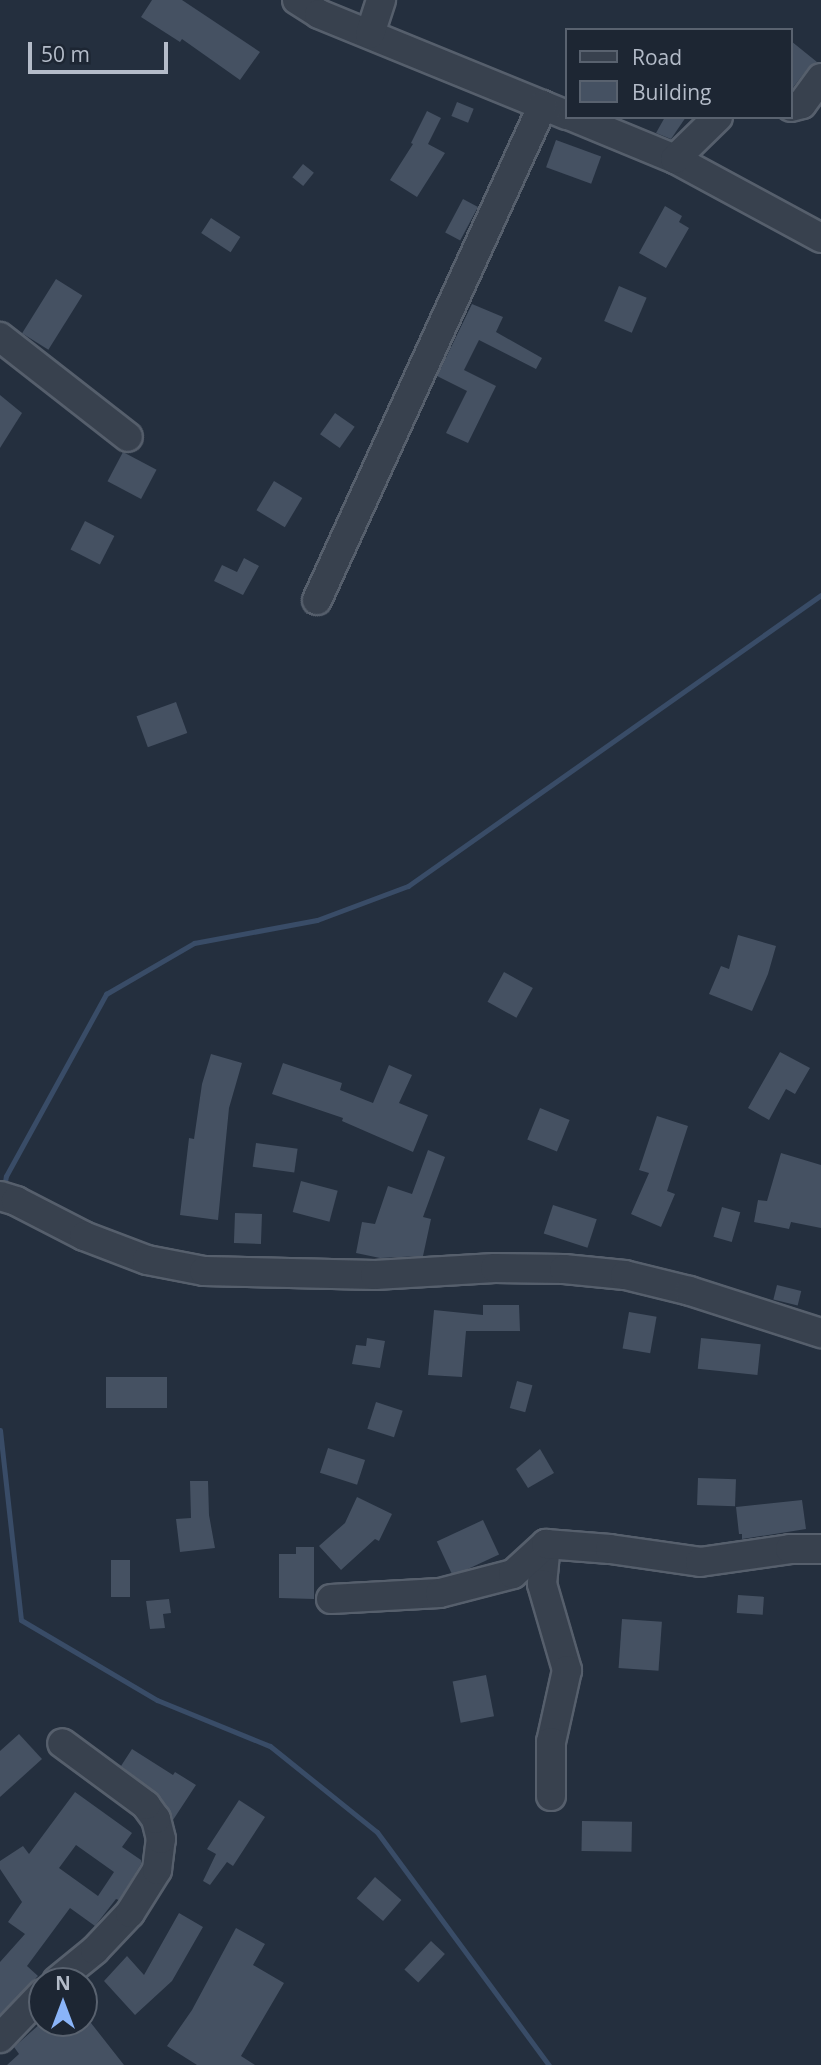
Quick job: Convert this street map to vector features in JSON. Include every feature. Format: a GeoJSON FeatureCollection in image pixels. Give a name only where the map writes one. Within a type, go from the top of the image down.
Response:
{"type":"FeatureCollection","features":[{"type":"Feature","properties":{"kind":"street"},"geometry":{"type":"LineString","coordinates":[[297,0],[319,14],[555,110],[317,600]]}},
{"type":"Feature","properties":{"kind":"street"},"geometry":{"type":"LineString","coordinates":[[370,34],[381,0]]}},
{"type":"Feature","properties":{"kind":"street"},"geometry":{"type":"LineString","coordinates":[[793,106],[802,104],[821,78]]}},
{"type":"Feature","properties":{"kind":"street"},"geometry":{"type":"LineString","coordinates":[[578,119],[675,159],[821,238]]}},
{"type":"Feature","properties":{"kind":"street"},"geometry":{"type":"LineString","coordinates":[[675,159],[716,119]]}},
{"type":"Feature","properties":{"kind":"street"},"geometry":{"type":"LineString","coordinates":[[0,337],[128,437]]}},
{"type":"Feature","properties":{"kind":"street"},"geometry":{"type":"LineString","coordinates":[[6,1198],[84,1236],[147,1260],[204,1271],[375,1275],[509,1268],[564,1269],[625,1275],[690,1291],[821,1333]]}},
{"type":"Feature","properties":{"kind":"street"},"geometry":{"type":"LineString","coordinates":[[331,1599],[440,1593],[513,1574],[546,1544],[610,1549],[700,1562],[790,1549],[821,1549]]}},
{"type":"Feature","properties":{"kind":"street"},"geometry":{"type":"LineString","coordinates":[[546,1544],[542,1584],[567,1670],[551,1742],[551,1796]]}},
{"type":"Feature","properties":{"kind":"street"},"geometry":{"type":"LineString","coordinates":[[62,1743],[146,1805],[156,1819],[161,1839],[157,1870],[130,1913],[95,1950],[74,1967]]}},
{"type":"Feature","properties":{"kind":"street"},"geometry":{"type":"LineString","coordinates":[[0,2038],[28,2009]]}},
{"type":"Feature","properties":{"kind":"building"},"geometry":{"type":"Polygon","coordinates":[[[152,0],[182,0],[260,52],[240,80],[182,39],[180,42],[141,17],[152,0]]]}},
{"type":"Feature","properties":{"kind":"building"},"geometry":{"type":"Polygon","coordinates":[[[793,43],[817,62],[808,68],[793,87],[793,43]]]}},
{"type":"Feature","properties":{"kind":"building"},"geometry":{"type":"Polygon","coordinates":[[[457,102],[474,109],[468,123],[451,116],[457,102]]]}},
{"type":"Feature","properties":{"kind":"building"},"geometry":{"type":"Polygon","coordinates":[[[427,111],[441,118],[428,144],[445,153],[417,197],[390,180],[413,144],[411,143],[427,111]]]}},
{"type":"Feature","properties":{"kind":"building"},"geometry":{"type":"Polygon","coordinates":[[[664,119],[685,119],[671,139],[656,133],[664,119]]]}},
{"type":"Feature","properties":{"kind":"building"},"geometry":{"type":"Polygon","coordinates":[[[556,140],[601,156],[591,184],[546,167],[556,140]]]}},
{"type":"Feature","properties":{"kind":"building"},"geometry":{"type":"Polygon","coordinates":[[[303,164],[314,173],[303,186],[292,177],[303,164]]]}},
{"type":"Feature","properties":{"kind":"building"},"geometry":{"type":"Polygon","coordinates":[[[463,199],[478,207],[460,241],[445,233],[463,199]]]}},
{"type":"Feature","properties":{"kind":"building"},"geometry":{"type":"Polygon","coordinates":[[[665,206],[682,216],[679,222],[689,228],[666,268],[639,253],[665,206]]]}},
{"type":"Feature","properties":{"kind":"building"},"geometry":{"type":"Polygon","coordinates":[[[211,218],[240,237],[231,252],[201,233],[211,218]]]}},
{"type":"Feature","properties":{"kind":"building"},"geometry":{"type":"Polygon","coordinates":[[[56,279],[82,295],[48,350],[22,333],[56,279]]]}},
{"type":"Feature","properties":{"kind":"building"},"geometry":{"type":"Polygon","coordinates":[[[619,286],[647,298],[632,333],[604,321],[619,286]]]}},
{"type":"Feature","properties":{"kind":"building"},"geometry":{"type":"Polygon","coordinates":[[[472,304],[503,317],[496,332],[542,358],[536,369],[479,340],[464,370],[496,386],[468,443],[446,433],[467,391],[437,376],[472,304]]]}},
{"type":"Feature","properties":{"kind":"building"},"geometry":{"type":"Polygon","coordinates":[[[0,395],[22,413],[0,448],[0,395]]]}},
{"type":"Feature","properties":{"kind":"building"},"geometry":{"type":"Polygon","coordinates":[[[335,413],[355,427],[340,448],[320,434],[335,413]]]}},
{"type":"Feature","properties":{"kind":"building"},"geometry":{"type":"Polygon","coordinates":[[[123,452],[157,470],[141,499],[108,481],[123,452]]]}},
{"type":"Feature","properties":{"kind":"building"},"geometry":{"type":"Polygon","coordinates":[[[274,481],[302,498],[285,527],[256,510],[274,481]]]}},
{"type":"Feature","properties":{"kind":"building"},"geometry":{"type":"Polygon","coordinates":[[[85,521],[114,536],[100,564],[70,550],[85,521]]]}},
{"type":"Feature","properties":{"kind":"building"},"geometry":{"type":"Polygon","coordinates":[[[244,558],[259,566],[243,595],[214,581],[222,565],[237,572],[244,558]]]}},
{"type":"Feature","properties":{"kind":"building"},"geometry":{"type":"Polygon","coordinates":[[[176,702],[187,733],[148,747],[137,716],[176,702]]]}},
{"type":"Feature","properties":{"kind":"building"},"geometry":{"type":"Polygon","coordinates":[[[738,935],[776,946],[768,974],[752,1011],[709,994],[721,966],[729,969],[738,935]]]}},
{"type":"Feature","properties":{"kind":"building"},"geometry":{"type":"Polygon","coordinates":[[[504,972],[533,988],[516,1018],[488,1002],[504,972]]]}},
{"type":"Feature","properties":{"kind":"building"},"geometry":{"type":"Polygon","coordinates":[[[780,1052],[810,1068],[795,1094],[786,1089],[769,1120],[748,1108],[780,1052]]]}},
{"type":"Feature","properties":{"kind":"building"},"geometry":{"type":"Polygon","coordinates":[[[211,1054],[242,1063],[229,1108],[218,1220],[180,1215],[189,1138],[194,1139],[202,1084],[211,1054]]]}},
{"type":"Feature","properties":{"kind":"building"},"geometry":{"type":"Polygon","coordinates":[[[283,1063],[342,1083],[340,1090],[373,1103],[389,1065],[412,1075],[399,1103],[428,1115],[413,1152],[342,1121],[343,1118],[272,1094],[283,1063]]]}},
{"type":"Feature","properties":{"kind":"building"},"geometry":{"type":"Polygon","coordinates":[[[540,1108],[570,1120],[557,1152],[527,1140],[540,1108]]]}},
{"type":"Feature","properties":{"kind":"building"},"geometry":{"type":"Polygon","coordinates":[[[657,1116],[688,1126],[667,1191],[675,1194],[661,1227],[631,1214],[649,1173],[639,1170],[657,1116]]]}},
{"type":"Feature","properties":{"kind":"building"},"geometry":{"type":"Polygon","coordinates":[[[256,1143],[298,1149],[294,1173],[253,1167],[256,1143]]]}},
{"type":"Feature","properties":{"kind":"building"},"geometry":{"type":"Polygon","coordinates":[[[428,1150],[445,1157],[423,1217],[431,1219],[423,1256],[380,1258],[356,1253],[362,1222],[375,1224],[388,1186],[412,1194],[428,1150]]]}},
{"type":"Feature","properties":{"kind":"building"},"geometry":{"type":"Polygon","coordinates":[[[781,1153],[821,1165],[821,1228],[791,1222],[789,1229],[754,1222],[758,1200],[767,1201],[781,1153]]]}},
{"type":"Feature","properties":{"kind":"building"},"geometry":{"type":"Polygon","coordinates":[[[301,1181],[338,1191],[329,1222],[293,1212],[301,1181]]]}},
{"type":"Feature","properties":{"kind":"building"},"geometry":{"type":"Polygon","coordinates":[[[553,1205],[597,1219],[587,1248],[544,1234],[553,1205]]]}},
{"type":"Feature","properties":{"kind":"building"},"geometry":{"type":"Polygon","coordinates":[[[722,1207],[740,1212],[732,1242],[713,1237],[722,1207]]]}},
{"type":"Feature","properties":{"kind":"building"},"geometry":{"type":"Polygon","coordinates":[[[235,1213],[262,1214],[261,1244],[234,1243],[235,1213]]]}},
{"type":"Feature","properties":{"kind":"building"},"geometry":{"type":"Polygon","coordinates":[[[777,1285],[801,1291],[798,1306],[773,1300],[777,1285]]]}},
{"type":"Feature","properties":{"kind":"building"},"geometry":{"type":"Polygon","coordinates":[[[483,1305],[519,1305],[520,1331],[466,1331],[462,1377],[428,1375],[434,1310],[483,1315],[483,1305]]]}},
{"type":"Feature","properties":{"kind":"building"},"geometry":{"type":"Polygon","coordinates":[[[629,1312],[657,1317],[650,1353],[623,1348],[629,1312]]]}},
{"type":"Feature","properties":{"kind":"building"},"geometry":{"type":"Polygon","coordinates":[[[367,1338],[385,1341],[380,1368],[352,1364],[356,1345],[366,1346],[367,1338]]]}},
{"type":"Feature","properties":{"kind":"building"},"geometry":{"type":"Polygon","coordinates":[[[701,1338],[761,1344],[757,1375],[698,1369],[701,1338]]]}},
{"type":"Feature","properties":{"kind":"building"},"geometry":{"type":"Polygon","coordinates":[[[106,1377],[167,1377],[167,1408],[106,1408],[106,1377]]]}},
{"type":"Feature","properties":{"kind":"building"},"geometry":{"type":"Polygon","coordinates":[[[517,1381],[532,1385],[525,1412],[510,1408],[517,1381]]]}},
{"type":"Feature","properties":{"kind":"building"},"geometry":{"type":"Polygon","coordinates":[[[376,1402],[403,1411],[394,1437],[367,1429],[376,1402]]]}},
{"type":"Feature","properties":{"kind":"building"},"geometry":{"type":"Polygon","coordinates":[[[328,1448],[365,1460],[357,1485],[320,1473],[328,1448]]]}},
{"type":"Feature","properties":{"kind":"building"},"geometry":{"type":"Polygon","coordinates":[[[540,1449],[554,1473],[528,1488],[516,1469],[540,1449]]]}},
{"type":"Feature","properties":{"kind":"building"},"geometry":{"type":"Polygon","coordinates":[[[698,1478],[736,1479],[735,1506],[697,1505],[698,1478]]]}},
{"type":"Feature","properties":{"kind":"building"},"geometry":{"type":"Polygon","coordinates":[[[190,1481],[208,1481],[209,1515],[215,1548],[180,1552],[176,1519],[191,1518],[190,1481]]]}},
{"type":"Feature","properties":{"kind":"building"},"geometry":{"type":"Polygon","coordinates":[[[357,1497],[392,1514],[379,1541],[375,1539],[341,1570],[319,1546],[345,1523],[357,1497]]]}},
{"type":"Feature","properties":{"kind":"building"},"geometry":{"type":"Polygon","coordinates":[[[802,1500],[806,1529],[742,1539],[742,1534],[739,1534],[736,1507],[802,1500]]]}},
{"type":"Feature","properties":{"kind":"building"},"geometry":{"type":"Polygon","coordinates":[[[483,1520],[499,1554],[453,1576],[437,1542],[483,1520]]]}},
{"type":"Feature","properties":{"kind":"building"},"geometry":{"type":"Polygon","coordinates":[[[296,1547],[314,1547],[314,1599],[279,1598],[279,1554],[296,1554],[296,1547]]]}},
{"type":"Feature","properties":{"kind":"building"},"geometry":{"type":"Polygon","coordinates":[[[111,1560],[130,1560],[130,1597],[111,1597],[111,1560]]]}},
{"type":"Feature","properties":{"kind":"building"},"geometry":{"type":"Polygon","coordinates":[[[738,1595],[764,1597],[763,1615],[737,1613],[738,1595]]]}},
{"type":"Feature","properties":{"kind":"building"},"geometry":{"type":"Polygon","coordinates":[[[169,1599],[171,1613],[163,1614],[165,1628],[150,1629],[146,1601],[169,1599]]]}},
{"type":"Feature","properties":{"kind":"building"},"geometry":{"type":"Polygon","coordinates":[[[622,1619],[662,1622],[658,1671],[619,1668],[622,1619]]]}},
{"type":"Feature","properties":{"kind":"building"},"geometry":{"type":"Polygon","coordinates":[[[486,1675],[494,1716],[461,1723],[453,1681],[486,1675]]]}},
{"type":"Feature","properties":{"kind":"building"},"geometry":{"type":"Polygon","coordinates":[[[19,1734],[42,1759],[0,1797],[0,1751],[19,1734]]]}},
{"type":"Feature","properties":{"kind":"building"},"geometry":{"type":"Polygon","coordinates":[[[132,1749],[173,1775],[175,1772],[196,1785],[173,1820],[159,1795],[121,1766],[132,1749]]]}},
{"type":"Feature","properties":{"kind":"building"},"geometry":{"type":"Polygon","coordinates":[[[75,1792],[132,1833],[122,1847],[141,1860],[141,1864],[119,1900],[116,1899],[95,1926],[70,1908],[27,1966],[28,1986],[0,2014],[0,1962],[25,1934],[8,1922],[22,1902],[0,1869],[0,1861],[23,1846],[29,1854],[75,1792]],[[76,1845],[59,1868],[98,1896],[114,1872],[76,1845]]]}},
{"type":"Feature","properties":{"kind":"building"},"geometry":{"type":"Polygon","coordinates":[[[239,1800],[265,1817],[233,1866],[227,1862],[210,1885],[203,1881],[216,1854],[207,1849],[239,1800]]]}},
{"type":"Feature","properties":{"kind":"building"},"geometry":{"type":"Polygon","coordinates":[[[582,1821],[632,1822],[631,1852],[581,1851],[582,1821]]]}},
{"type":"Feature","properties":{"kind":"building"},"geometry":{"type":"Polygon","coordinates":[[[375,1877],[401,1900],[383,1921],[357,1898],[375,1877]]]}},
{"type":"Feature","properties":{"kind":"building"},"geometry":{"type":"Polygon","coordinates":[[[179,1913],[203,1927],[172,1981],[135,2015],[104,1981],[127,1956],[144,1975],[179,1913]]]}},
{"type":"Feature","properties":{"kind":"building"},"geometry":{"type":"Polygon","coordinates":[[[236,1928],[265,1944],[253,1965],[284,1983],[241,2056],[255,2065],[197,2065],[167,2046],[192,2010],[236,1928]]]}},
{"type":"Feature","properties":{"kind":"building"},"geometry":{"type":"Polygon","coordinates":[[[431,1941],[445,1954],[418,1982],[404,1970],[431,1941]]]}},
{"type":"Feature","properties":{"kind":"building"},"geometry":{"type":"Polygon","coordinates":[[[98,2032],[124,2065],[7,2065],[19,2054],[14,2047],[28,2035],[28,2037],[98,2037],[98,2032]]]}},
{"type":"Feature","properties":{"kind":"waterway"},"geometry":{"type":"LineString","coordinates":[[4,1188],[6,1176],[106,994],[194,943],[317,920],[408,886],[821,595]]}},
{"type":"Feature","properties":{"kind":"waterway"},"geometry":{"type":"LineString","coordinates":[[0,1430],[21,1620],[157,1700],[270,1746],[377,1832],[549,2065]]}}]}
